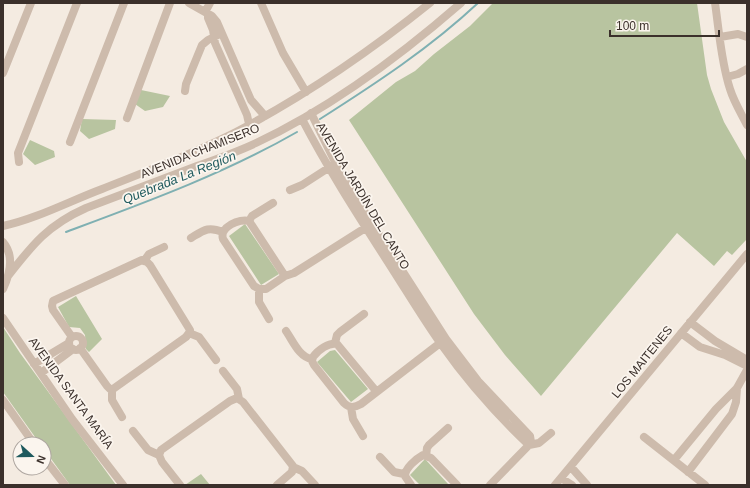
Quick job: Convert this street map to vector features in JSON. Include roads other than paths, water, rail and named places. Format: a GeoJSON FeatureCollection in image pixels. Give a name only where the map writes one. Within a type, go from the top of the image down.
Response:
{"type":"FeatureCollection","features":[{"type":"Feature","properties":{"kind":"street"},"geometry":{"type":"LineString","coordinates":[[3,73],[31,3]]}},
{"type":"Feature","properties":{"kind":"street"},"geometry":{"type":"LineString","coordinates":[[19,162],[18,153],[77,3]]}},
{"type":"Feature","properties":{"kind":"street"},"geometry":{"type":"LineString","coordinates":[[70,142],[124,3]]}},
{"type":"Feature","properties":{"kind":"street"},"geometry":{"type":"LineString","coordinates":[[126,118],[170,3]]}},
{"type":"Feature","properties":{"kind":"street"},"geometry":{"type":"LineString","coordinates":[[189,3],[206,13],[217,22],[252,100],[265,116]]}},
{"type":"Feature","properties":{"kind":"street"},"geometry":{"type":"LineString","coordinates":[[210,3],[206,13],[215,43],[248,117],[249,124]]}},
{"type":"Feature","properties":{"kind":"street"},"geometry":{"type":"LineString","coordinates":[[261,3],[283,53],[306,92]]}},
{"type":"Feature","properties":{"kind":"street","name":"AVENIDA CHAMISERO"},"geometry":{"type":"LineString","coordinates":[[3,226],[28,219],[172,161],[217,141],[265,116],[306,92],[371,49],[430,3]]}},
{"type":"Feature","properties":{"kind":"street","name":"AVENIDA CHAMISERO"},"geometry":{"type":"LineString","coordinates":[[8,276],[41,236],[66,218],[86,208],[257,143],[302,119],[386,63],[426,33],[461,3]]}},
{"type":"Feature","properties":{"kind":"street"},"geometry":{"type":"LineString","coordinates":[[715,3],[727,77],[733,97],[747,125]]}},
{"type":"Feature","properties":{"kind":"street"},"geometry":{"type":"LineString","coordinates":[[185,91],[186,84],[202,45],[223,33]]}},
{"type":"Feature","properties":{"kind":"street"},"geometry":{"type":"LineString","coordinates":[[720,37],[738,34],[747,37]]}},
{"type":"Feature","properties":{"kind":"street"},"geometry":{"type":"LineString","coordinates":[[727,77],[738,74],[747,69]]}},
{"type":"Feature","properties":{"kind":"street","name":"AVENIDA JARDÍN DEL CANTO"},"geometry":{"type":"LineString","coordinates":[[312,113],[332,166]]}},
{"type":"Feature","properties":{"kind":"street","name":"AVENIDA JARDÍN DEL CANTO"},"geometry":{"type":"LineString","coordinates":[[302,119],[443,341],[485,394],[527,432],[531,439],[529,445]]}},
{"type":"Feature","properties":{"kind":"street"},"geometry":{"type":"LineString","coordinates":[[217,141],[215,146],[216,151],[222,157]]}},
{"type":"Feature","properties":{"kind":"street"},"geometry":{"type":"LineString","coordinates":[[290,190],[302,185],[332,166]]}},
{"type":"Feature","properties":{"kind":"street"},"geometry":{"type":"LineString","coordinates":[[249,221],[252,216],[273,203]]}},
{"type":"Feature","properties":{"kind":"street"},"geometry":{"type":"LineString","coordinates":[[285,276],[249,221],[243,220],[228,226],[223,232],[223,239],[254,286],[259,289],[266,289],[369,226]]}},
{"type":"Feature","properties":{"kind":"street"},"geometry":{"type":"LineString","coordinates":[[191,238],[210,228],[223,232]]}},
{"type":"Feature","properties":{"kind":"street"},"geometry":{"type":"LineString","coordinates":[[3,242],[7,247],[10,258],[8,276],[3,289]]}},
{"type":"Feature","properties":{"kind":"street"},"geometry":{"type":"LineString","coordinates":[[112,389],[107,386],[73,344],[54,310],[52,304],[53,301],[140,261],[144,261],[150,254],[164,247]]}},
{"type":"Feature","properties":{"kind":"street","name":"LOS MAITENES"},"geometry":{"type":"LineString","coordinates":[[555,485],[747,254]]}},
{"type":"Feature","properties":{"kind":"street"},"geometry":{"type":"LineString","coordinates":[[112,389],[117,387],[186,337],[189,333],[189,328],[150,265],[144,261]]}},
{"type":"Feature","properties":{"kind":"street"},"geometry":{"type":"LineString","coordinates":[[259,289],[260,302],[269,319]]}},
{"type":"Feature","properties":{"kind":"street"},"geometry":{"type":"LineString","coordinates":[[335,343],[337,335],[364,314]]}},
{"type":"Feature","properties":{"kind":"street","name":"AVENIDA SANTA MARÍA"},"geometry":{"type":"LineString","coordinates":[[3,318],[40,373],[120,484]]}},
{"type":"Feature","properties":{"kind":"street"},"geometry":{"type":"LineString","coordinates":[[690,322],[715,341],[747,360]]}},
{"type":"Feature","properties":{"kind":"street"},"geometry":{"type":"LineString","coordinates":[[286,332],[302,354],[306,358],[312,359]]}},
{"type":"Feature","properties":{"kind":"street"},"geometry":{"type":"LineString","coordinates":[[189,333],[199,337],[216,360]]}},
{"type":"Feature","properties":{"kind":"street"},"geometry":{"type":"LineString","coordinates":[[681,333],[700,347],[725,355],[747,366]]}},
{"type":"Feature","properties":{"kind":"street"},"geometry":{"type":"LineString","coordinates":[[351,407],[358,405],[443,341]]}},
{"type":"Feature","properties":{"kind":"street"},"geometry":{"type":"LineString","coordinates":[[312,359],[316,353],[329,344],[335,343],[341,347],[376,391]]}},
{"type":"Feature","properties":{"kind":"street"},"geometry":{"type":"LineString","coordinates":[[34,364],[73,344]]}},
{"type":"Feature","properties":{"kind":"street"},"geometry":{"type":"LineString","coordinates":[[40,373],[73,344]]}},
{"type":"Feature","properties":{"kind":"street"},"geometry":{"type":"LineString","coordinates":[[312,359],[314,365],[344,402],[351,407],[353,419],[363,436]]}},
{"type":"Feature","properties":{"kind":"street"},"geometry":{"type":"LineString","coordinates":[[674,460],[716,409],[737,388],[747,370]]}},
{"type":"Feature","properties":{"kind":"street"},"geometry":{"type":"LineString","coordinates":[[223,371],[237,389],[239,399],[291,462],[293,467],[292,472],[277,485]]}},
{"type":"Feature","properties":{"kind":"street"},"geometry":{"type":"LineString","coordinates":[[688,472],[732,414],[736,402],[737,388]]}},
{"type":"Feature","properties":{"kind":"street"},"geometry":{"type":"LineString","coordinates":[[112,389],[112,400],[122,417]]}},
{"type":"Feature","properties":{"kind":"street"},"geometry":{"type":"LineString","coordinates":[[159,455],[162,448],[230,401],[235,398],[239,399]]}},
{"type":"Feature","properties":{"kind":"street"},"geometry":{"type":"LineString","coordinates":[[3,400],[28,436]]}},
{"type":"Feature","properties":{"kind":"street"},"geometry":{"type":"LineString","coordinates":[[426,456],[429,445],[448,428]]}},
{"type":"Feature","properties":{"kind":"street"},"geometry":{"type":"LineString","coordinates":[[133,431],[148,450],[159,455],[162,462],[180,485]]}},
{"type":"Feature","properties":{"kind":"street"},"geometry":{"type":"LineString","coordinates":[[490,485],[529,445],[539,443],[552,433]]}},
{"type":"Feature","properties":{"kind":"street"},"geometry":{"type":"LineString","coordinates":[[644,437],[705,485]]}},
{"type":"Feature","properties":{"kind":"street"},"geometry":{"type":"LineString","coordinates":[[404,474],[407,469],[419,458],[426,456],[431,458],[457,485]]}},
{"type":"Feature","properties":{"kind":"street"},"geometry":{"type":"LineString","coordinates":[[380,457],[394,472],[404,474]]}},
{"type":"Feature","properties":{"kind":"street"},"geometry":{"type":"LineString","coordinates":[[293,467],[302,471],[315,485]]}},
{"type":"Feature","properties":{"kind":"street"},"geometry":{"type":"LineString","coordinates":[[571,467],[587,485]]}},
{"type":"Feature","properties":{"kind":"street"},"geometry":{"type":"LineString","coordinates":[[52,468],[65,485]]}},
{"type":"Feature","properties":{"kind":"street"},"geometry":{"type":"LineString","coordinates":[[404,474],[411,485]]}},
{"type":"Feature","properties":{"kind":"street"},"geometry":{"type":"LineString","coordinates":[[561,478],[572,485]]}},
{"type":"Feature","properties":{"kind":"waterway","name":"Quebrada La Región"},"geometry":{"type":"LineString","coordinates":[[320,119],[382,79],[441,35],[478,3]]}},
{"type":"Feature","properties":{"kind":"waterway","name":"Quebrada La Región"},"geometry":{"type":"LineString","coordinates":[[66,232],[183,187],[241,161],[297,132]]}}]}
